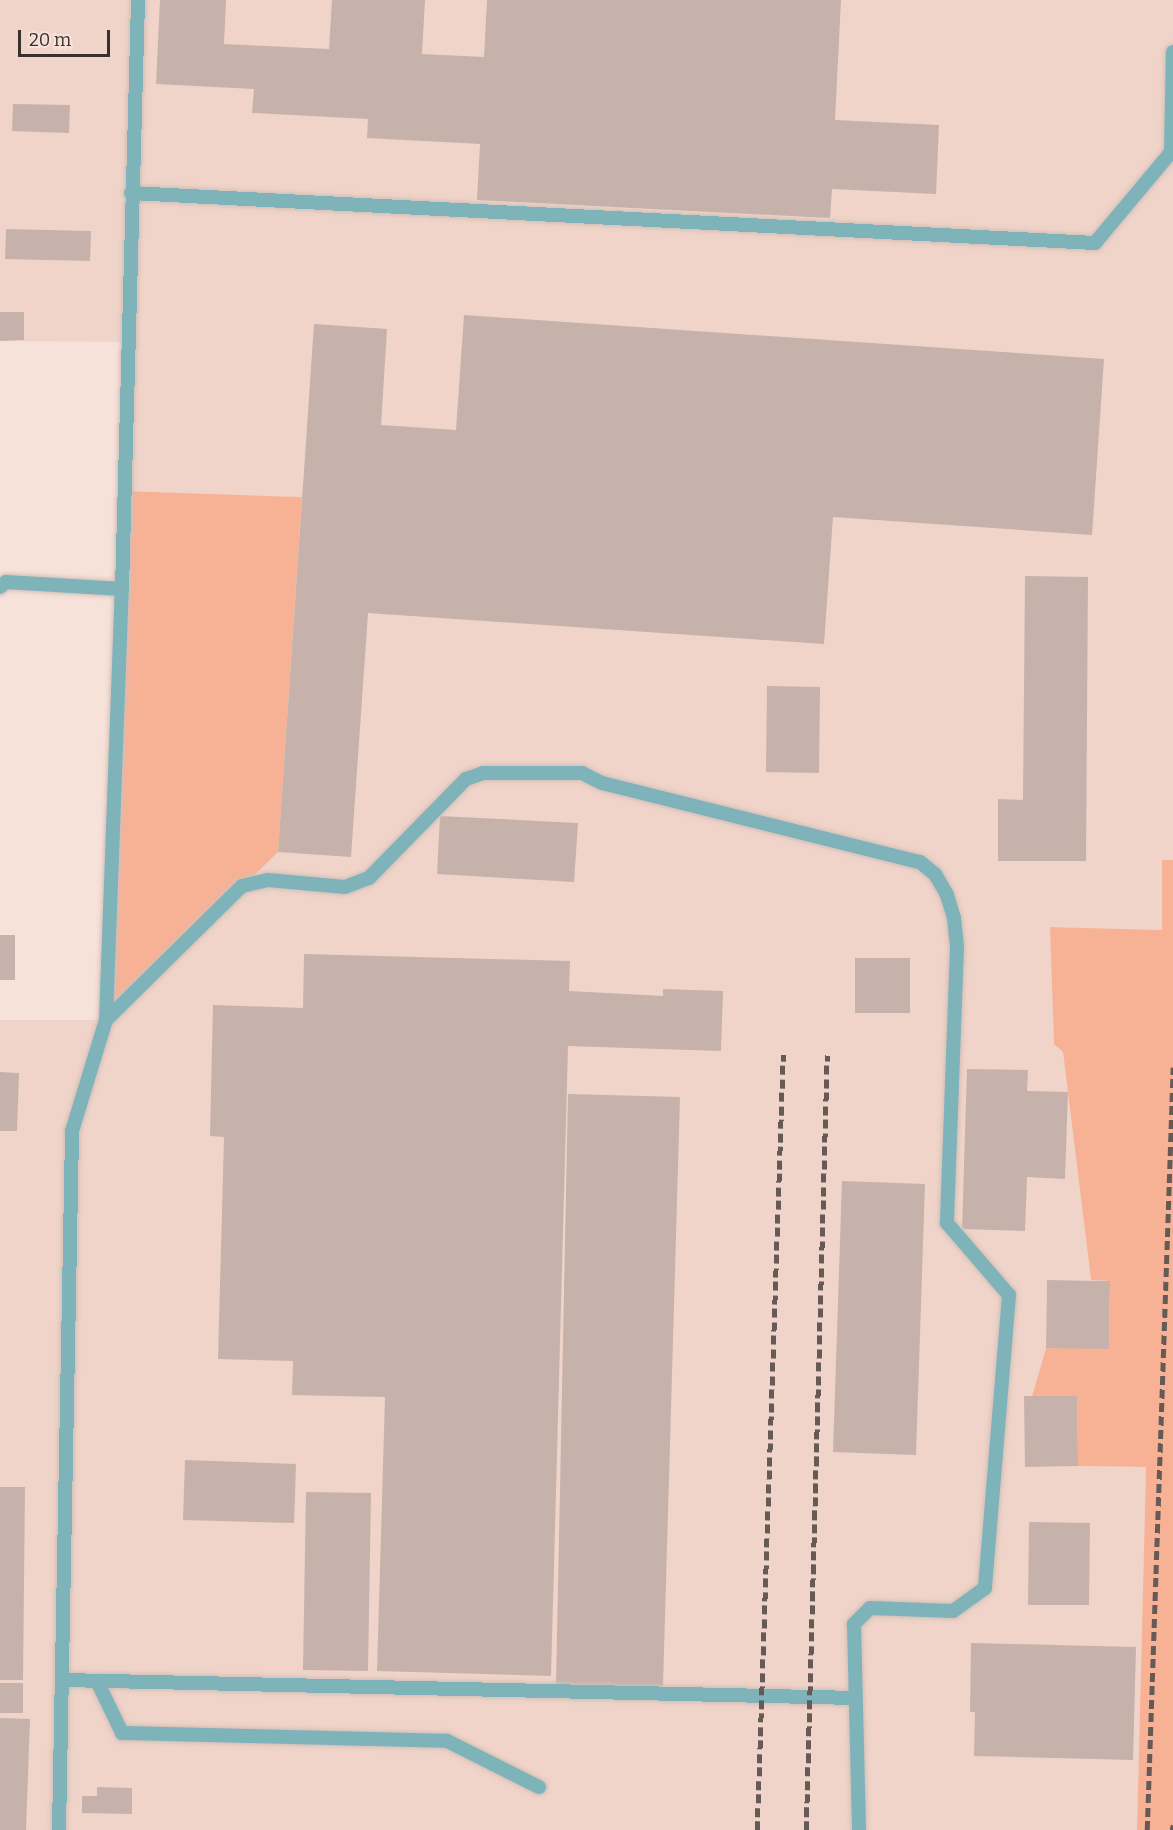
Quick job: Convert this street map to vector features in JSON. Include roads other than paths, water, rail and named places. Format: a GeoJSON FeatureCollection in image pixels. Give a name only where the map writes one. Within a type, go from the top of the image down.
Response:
{"type":"FeatureCollection","features":[{"type":"Feature","properties":{"kind":"lane"},"geometry":{"type":"LineString","coordinates":[[59,1830],[72,1131],[106,1020],[122,589],[138,0]]}},
{"type":"Feature","properties":{"kind":"lane"},"geometry":{"type":"LineString","coordinates":[[131,193],[1095,243],[1172,152],[1173,52]]}},
{"type":"Feature","properties":{"kind":"lane"},"geometry":{"type":"LineString","coordinates":[[0,587],[6,582],[122,589]]}},
{"type":"Feature","properties":{"kind":"lane"},"geometry":{"type":"LineString","coordinates":[[106,1020],[243,886],[268,880],[345,887],[369,878],[466,779],[483,773],[582,774],[602,783],[920,862],[935,874],[952,910],[957,947],[947,1223],[1009,1295],[985,1588],[953,1611],[870,1608],[854,1624],[859,1830]]}},
{"type":"Feature","properties":{"kind":"lane"},"geometry":{"type":"LineString","coordinates":[[63,1680],[854,1698]]}},
{"type":"Feature","properties":{"kind":"lane"},"geometry":{"type":"LineString","coordinates":[[97,1681],[122,1733],[447,1741],[539,1786]]}},
{"type":"Feature","properties":{"kind":"railway"},"geometry":{"type":"LineString","coordinates":[[757,1830],[783,1054]]}},
{"type":"Feature","properties":{"kind":"railway"},"geometry":{"type":"LineString","coordinates":[[806,1830],[827,1055]]}},
{"type":"Feature","properties":{"kind":"railway"},"geometry":{"type":"LineString","coordinates":[[1147,1830],[1173,1067]]}},
{"type":"Feature","properties":{"kind":"railway"},"geometry":{"type":"LineString","coordinates":[[1172,1830],[1173,1825]]}}]}
